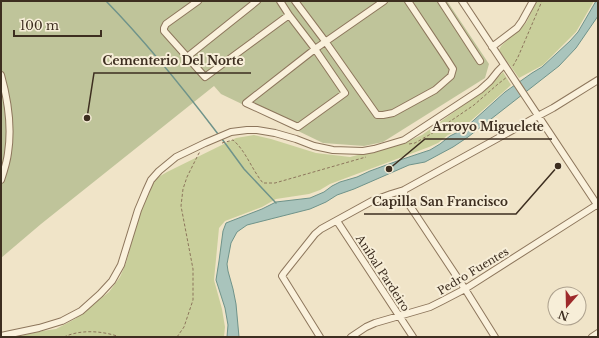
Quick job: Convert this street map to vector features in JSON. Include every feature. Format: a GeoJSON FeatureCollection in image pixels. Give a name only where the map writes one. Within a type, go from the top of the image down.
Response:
{"type":"FeatureCollection","features":[{"type":"Feature","properties":{"kind":"street"},"geometry":{"type":"LineString","coordinates":[[198,1],[166,24],[164,31],[205,77],[289,15]]}},
{"type":"Feature","properties":{"kind":"street"},"geometry":{"type":"LineString","coordinates":[[187,57],[257,1]]}},
{"type":"Feature","properties":{"kind":"street"},"geometry":{"type":"LineString","coordinates":[[280,1],[315,49],[345,93],[298,127],[246,103],[315,49],[325,41],[384,1]]}},
{"type":"Feature","properties":{"kind":"street"},"geometry":{"type":"LineString","coordinates":[[295,1],[377,115],[393,113],[435,90],[451,76],[453,69],[408,1]]}},
{"type":"Feature","properties":{"kind":"street"},"geometry":{"type":"LineString","coordinates":[[441,1],[480,60]]}},
{"type":"Feature","properties":{"kind":"street"},"geometry":{"type":"LineString","coordinates":[[462,1],[598,205]]}},
{"type":"Feature","properties":{"kind":"street"},"geometry":{"type":"LineString","coordinates":[[492,47],[518,28],[533,1]]}},
{"type":"Feature","properties":{"kind":"street"},"geometry":{"type":"LineString","coordinates":[[1,336],[39,328],[62,321],[81,311],[100,294],[112,281],[121,265],[138,210],[151,180],[159,171],[176,157],[231,132],[257,130],[275,133],[314,146],[333,150],[363,151],[374,149],[404,140],[480,90],[504,65]]}},
{"type":"Feature","properties":{"kind":"street"},"geometry":{"type":"LineString","coordinates":[[1,75],[9,114],[8,153],[2,171],[1,180]]}},
{"type":"Feature","properties":{"kind":"street"},"geometry":{"type":"LineString","coordinates":[[320,337],[282,276],[315,234],[337,220],[372,202],[404,190],[553,108],[598,80]]}},
{"type":"Feature","properties":{"kind":"street"},"geometry":{"type":"LineString","coordinates":[[404,190],[406,200],[495,337]]}},
{"type":"Feature","properties":{"kind":"street","name":"Pedro Fuentes"},"geometry":{"type":"LineString","coordinates":[[351,337],[366,327],[381,321],[437,304],[465,289],[598,205]]}},
{"type":"Feature","properties":{"kind":"street","name":"Aníbal Pardeiro"},"geometry":{"type":"LineString","coordinates":[[337,220],[413,337]]}},
{"type":"Feature","properties":{"kind":"street"},"geometry":{"type":"LineString","coordinates":[[592,337],[598,333]]}},
{"type":"Feature","properties":{"kind":"path"},"geometry":{"type":"LineString","coordinates":[[408,145],[436,132],[474,105],[507,77],[518,57],[542,1]]}},
{"type":"Feature","properties":{"kind":"path"},"geometry":{"type":"LineString","coordinates":[[221,143],[233,140],[238,144],[257,176],[263,182],[275,183],[366,157]]}},
{"type":"Feature","properties":{"kind":"path"},"geometry":{"type":"LineString","coordinates":[[177,337],[184,327],[193,300],[193,269],[181,206],[183,189],[187,177],[199,154],[203,150]]}},
{"type":"Feature","properties":{"kind":"path"},"geometry":{"type":"LineString","coordinates":[[64,337],[71,334],[87,332],[107,333],[120,337]]}},
{"type":"Feature","properties":{"kind":"green space"},"geometry":{"type":"Polygon","coordinates":[[[1,1],[447,1],[489,64],[485,78],[383,142],[364,146],[323,143],[221,94],[214,86],[41,224],[1,258],[1,1]]]}},
{"type":"Feature","properties":{"kind":"green space"},"geometry":{"type":"Polygon","coordinates":[[[537,1],[594,1],[576,32],[543,65],[519,78],[499,50],[501,46],[526,23],[537,1]]]}},
{"type":"Feature","properties":{"kind":"green space"},"geometry":{"type":"Polygon","coordinates":[[[503,72],[511,85],[464,127],[448,135],[438,143],[330,184],[320,190],[309,194],[276,199],[262,207],[225,221],[219,228],[214,280],[222,309],[225,327],[224,337],[15,337],[56,329],[75,319],[109,292],[120,277],[126,263],[147,187],[167,172],[236,138],[254,135],[316,153],[350,157],[402,144],[422,135],[490,86],[503,72]]]}},
{"type":"Feature","properties":{"kind":"water"},"geometry":{"type":"Polygon","coordinates":[[[596,1],[598,1],[598,16],[576,48],[559,66],[453,147],[425,162],[409,165],[337,195],[310,209],[247,225],[237,232],[231,243],[227,264],[236,304],[239,337],[227,337],[228,325],[225,308],[216,280],[223,231],[226,223],[276,202],[310,198],[324,192],[340,182],[430,150],[440,144],[450,136],[464,129],[505,92],[542,67],[578,32],[596,1]]]}},
{"type":"Feature","properties":{"kind":"waterway"},"geometry":{"type":"LineString","coordinates":[[106,1],[164,66],[218,134]]}},
{"type":"Feature","properties":{"kind":"waterway"},"geometry":{"type":"LineString","coordinates":[[222,139],[244,169],[276,203]]}},
{"type":"Feature","properties":{"kind":"place","name":"Cementerio Del Norte"},"geometry":{"type":"Point","coordinates":[87,118]}},
{"type":"Feature","properties":{"kind":"place","name":"Capilla San Francisco"},"geometry":{"type":"Point","coordinates":[558,166]}},
{"type":"Feature","properties":{"kind":"place","name":"Arroyo Miguelete"},"geometry":{"type":"Point","coordinates":[389,169]}}]}
